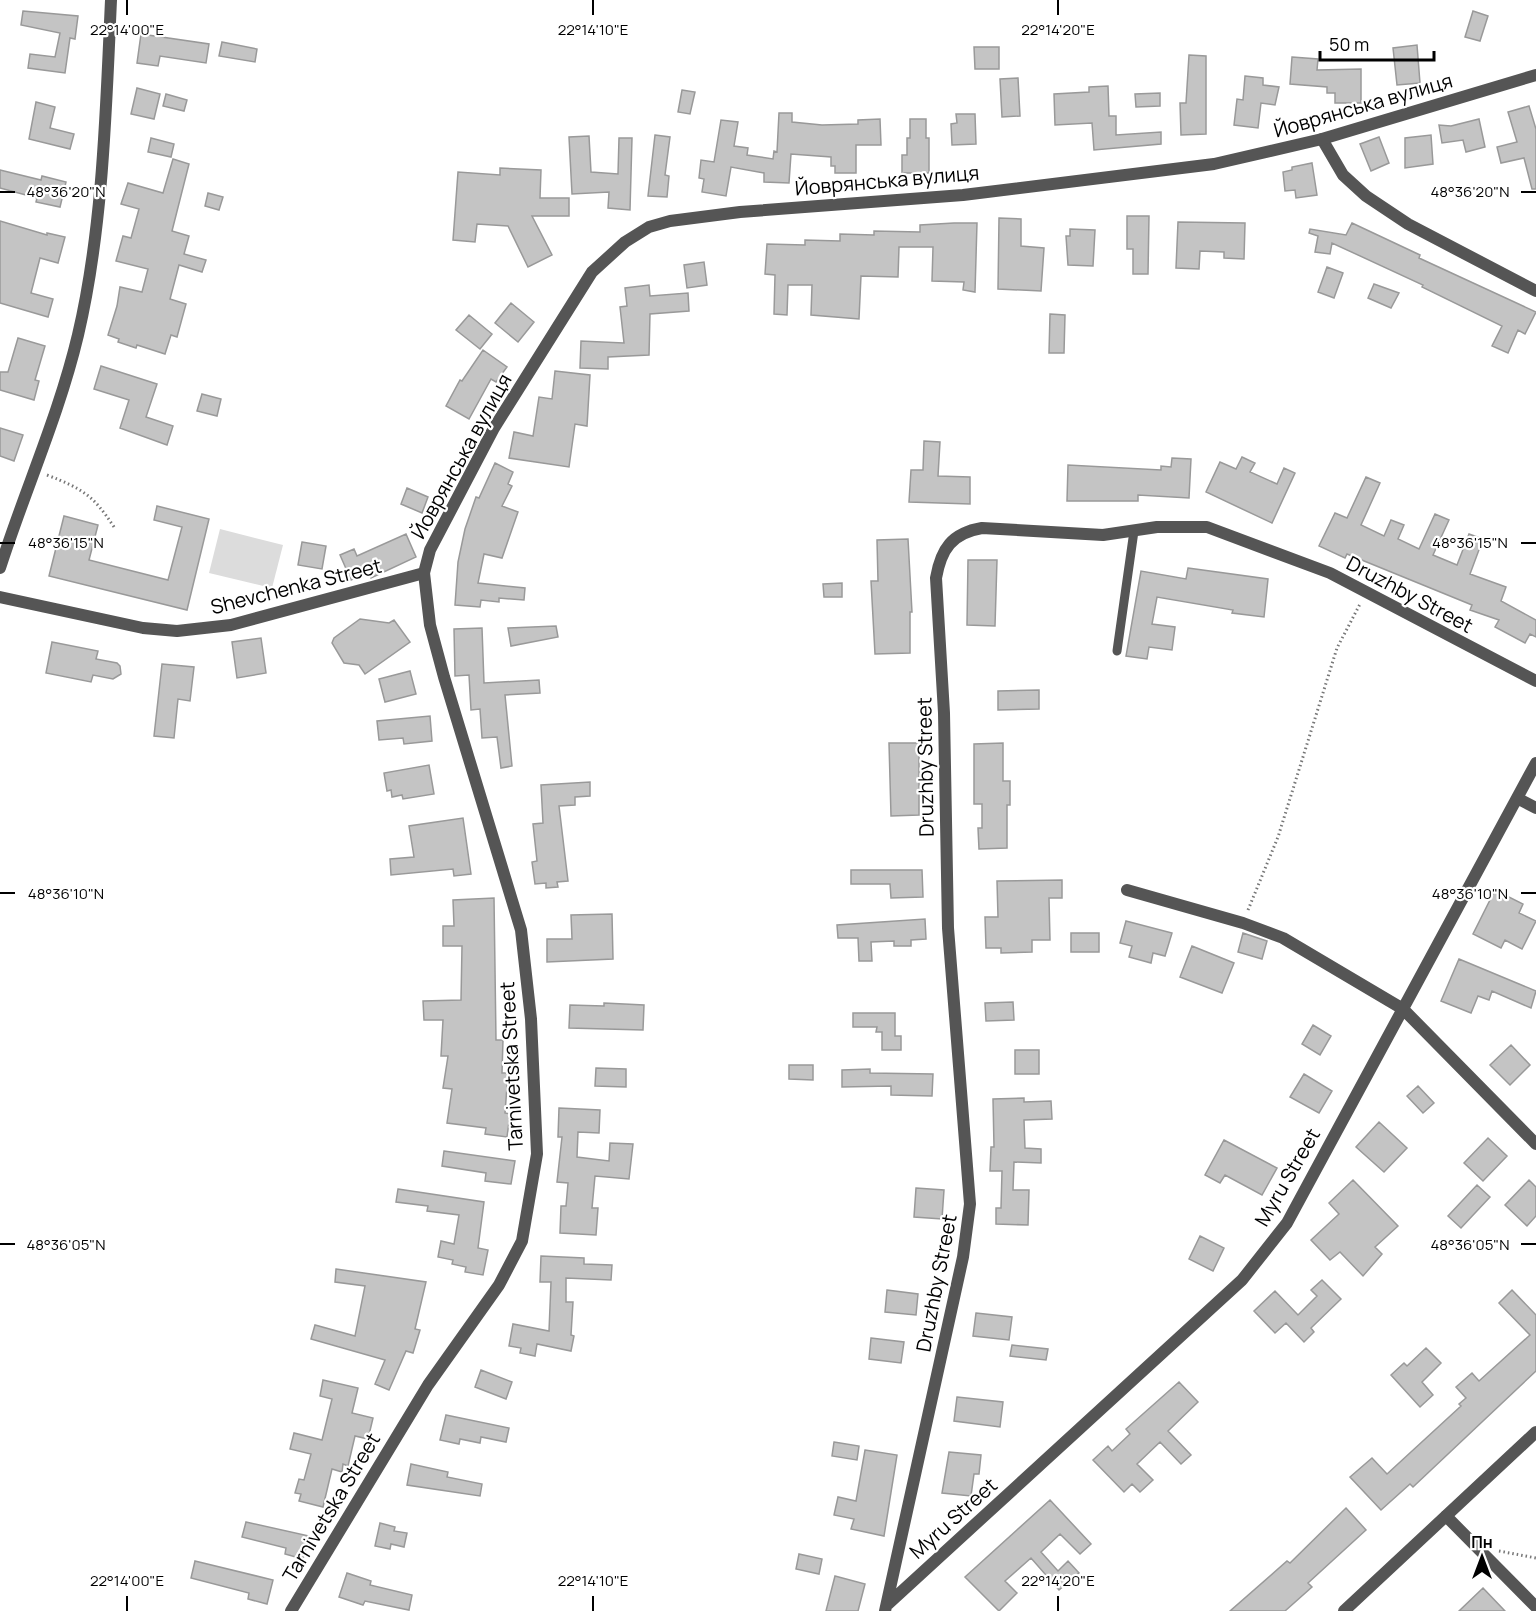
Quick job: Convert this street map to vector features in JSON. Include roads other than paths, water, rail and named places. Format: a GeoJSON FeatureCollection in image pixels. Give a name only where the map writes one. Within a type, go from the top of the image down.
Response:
{"type":"FeatureCollection","features":[{"type":"Feature","properties":{"kind":"street"},"geometry":{"type":"LineString","coordinates":[[0,568],[56,411],[78,335],[91,260],[105,114],[111,0]]}},
{"type":"Feature","properties":{"kind":"street","name":"Йоврянська вулиця"},"geometry":{"type":"LineString","coordinates":[[424,573],[430,550],[494,428],[568,308],[592,272],[625,242],[648,227],[670,221],[740,212],[963,195],[1214,164],[1322,140],[1536,75]]}},
{"type":"Feature","properties":{"kind":"street"},"geometry":{"type":"LineString","coordinates":[[1322,140],[1343,175],[1366,196],[1408,224],[1536,291]]}},
{"type":"Feature","properties":{"kind":"street","name":"Druzhby Street"},"geometry":{"type":"LineString","coordinates":[[887,1607],[963,1257],[970,1204],[948,928],[944,713],[936,578],[939,559],[950,543],[965,531],[982,528],[1104,535],[1157,527],[1207,527],[1330,573],[1536,681]]}},
{"type":"Feature","properties":{"kind":"street","name":"Shevchenka Street"},"geometry":{"type":"LineString","coordinates":[[0,597],[132,626],[177,631],[231,625],[424,573]]}},
{"type":"Feature","properties":{"kind":"street","name":"Tarnivetska Street"},"geometry":{"type":"LineString","coordinates":[[291,1611],[428,1385],[499,1286],[522,1241],[537,1154],[533,1041],[520,930],[430,625],[424,573]]}},
{"type":"Feature","properties":{"kind":"street","name":"Myru Street"},"geometry":{"type":"LineString","coordinates":[[887,1607],[1242,1280],[1287,1223],[1536,763]]}},
{"type":"Feature","properties":{"kind":"street"},"geometry":{"type":"LineString","coordinates":[[1517,798],[1536,808]]}},
{"type":"Feature","properties":{"kind":"street"},"geometry":{"type":"LineString","coordinates":[[1127,890],[1243,923],[1282,938],[1403,1009],[1536,1144]]}},
{"type":"Feature","properties":{"kind":"street"},"geometry":{"type":"LineString","coordinates":[[1344,1611],[1536,1432]]}},
{"type":"Feature","properties":{"kind":"street"},"geometry":{"type":"LineString","coordinates":[[1446,1516],[1536,1607]]}},
{"type":"Feature","properties":{"kind":"lane"},"geometry":{"type":"LineString","coordinates":[[1117,651],[1134,531]]}}]}
